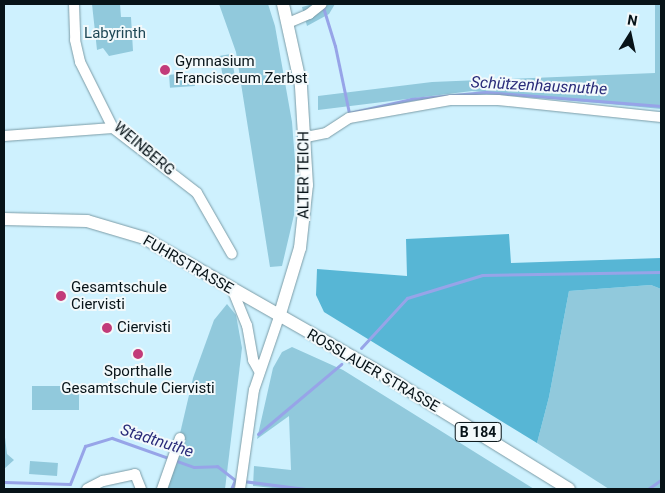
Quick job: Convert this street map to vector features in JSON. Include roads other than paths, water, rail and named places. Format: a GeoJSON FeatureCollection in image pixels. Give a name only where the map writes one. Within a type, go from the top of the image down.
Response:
{"type":"FeatureCollection","features":[{"type":"Feature","properties":{"kind":"main road","name":"ALTER TEICH"},"geometry":{"type":"LineString","coordinates":[[279,317],[303,233],[307,192],[306,138],[301,86],[283,4]]}},
{"type":"Feature","properties":{"kind":"main road","name":"FUHRSTRASSE"},"geometry":{"type":"LineString","coordinates":[[4,219],[72,220],[123,230],[171,252],[279,317]]}},
{"type":"Feature","properties":{"kind":"main road","name":"ROSSLAUER STRASSE"},"geometry":{"type":"LineString","coordinates":[[279,317],[412,391],[569,489]]}},
{"type":"Feature","properties":{"kind":"street","name":"WEINBERG"},"geometry":{"type":"LineString","coordinates":[[74,4],[74,40],[80,62],[114,128],[197,193],[232,254]]}},
{"type":"Feature","properties":{"kind":"street"},"geometry":{"type":"LineString","coordinates":[[288,23],[320,6]]}},
{"type":"Feature","properties":{"kind":"street"},"geometry":{"type":"LineString","coordinates":[[306,138],[326,133],[349,118],[450,100],[498,100],[661,117]]}},
{"type":"Feature","properties":{"kind":"street"},"geometry":{"type":"LineString","coordinates":[[4,136],[114,128]]}},
{"type":"Feature","properties":{"kind":"street","name":"ALTER TEICH"},"geometry":{"type":"LineString","coordinates":[[233,291],[247,325],[253,360],[259,371]]}},
{"type":"Feature","properties":{"kind":"street","name":"ALTER TEICH"},"geometry":{"type":"LineString","coordinates":[[240,488],[259,371],[279,317]]}},
{"type":"Feature","properties":{"kind":"street"},"geometry":{"type":"LineString","coordinates":[[162,489],[180,438]]}},
{"type":"Feature","properties":{"kind":"street"},"geometry":{"type":"LineString","coordinates":[[87,489],[103,481],[135,474],[141,489]]}},
{"type":"Feature","properties":{"kind":"waterway","name":"Schützenhausnuthe"},"geometry":{"type":"LineString","coordinates":[[323,7],[335,46],[349,113],[411,99],[486,92],[661,106]]}},
{"type":"Feature","properties":{"kind":"waterway"},"geometry":{"type":"LineString","coordinates":[[361,348],[407,298],[482,275],[661,272]]}},
{"type":"Feature","properties":{"kind":"waterway"},"geometry":{"type":"LineString","coordinates":[[258,434],[341,364]]}},
{"type":"Feature","properties":{"kind":"waterway","name":"Stadtnuthe"},"geometry":{"type":"LineString","coordinates":[[4,482],[70,484],[85,446],[112,438],[194,467],[217,466],[235,480],[305,489]]}},
{"type":"Feature","properties":{"kind":"waterway"},"geometry":{"type":"LineString","coordinates":[[231,489],[235,480]]}},
{"type":"Feature","properties":{"kind":"waterway"},"geometry":{"type":"LineString","coordinates":[[648,489],[661,480]]}},
{"type":"Feature","properties":{"kind":"place","name":"Gymnasium Francisceum Zerbst"},"geometry":{"type":"Point","coordinates":[165,70]}},
{"type":"Feature","properties":{"kind":"place","name":"Gesamtschule Ciervisti"},"geometry":{"type":"Point","coordinates":[61,296]}},
{"type":"Feature","properties":{"kind":"place","name":"Ciervisti"},"geometry":{"type":"Point","coordinates":[107,328]}},
{"type":"Feature","properties":{"kind":"place","name":"Sporthalle Gesamtschule Ciervisti"},"geometry":{"type":"Point","coordinates":[138,354]}},
{"type":"Feature","properties":{"kind":"park label","name":"Labyrinth"},"geometry":{"type":"Point","coordinates":[115,34]}}]}
